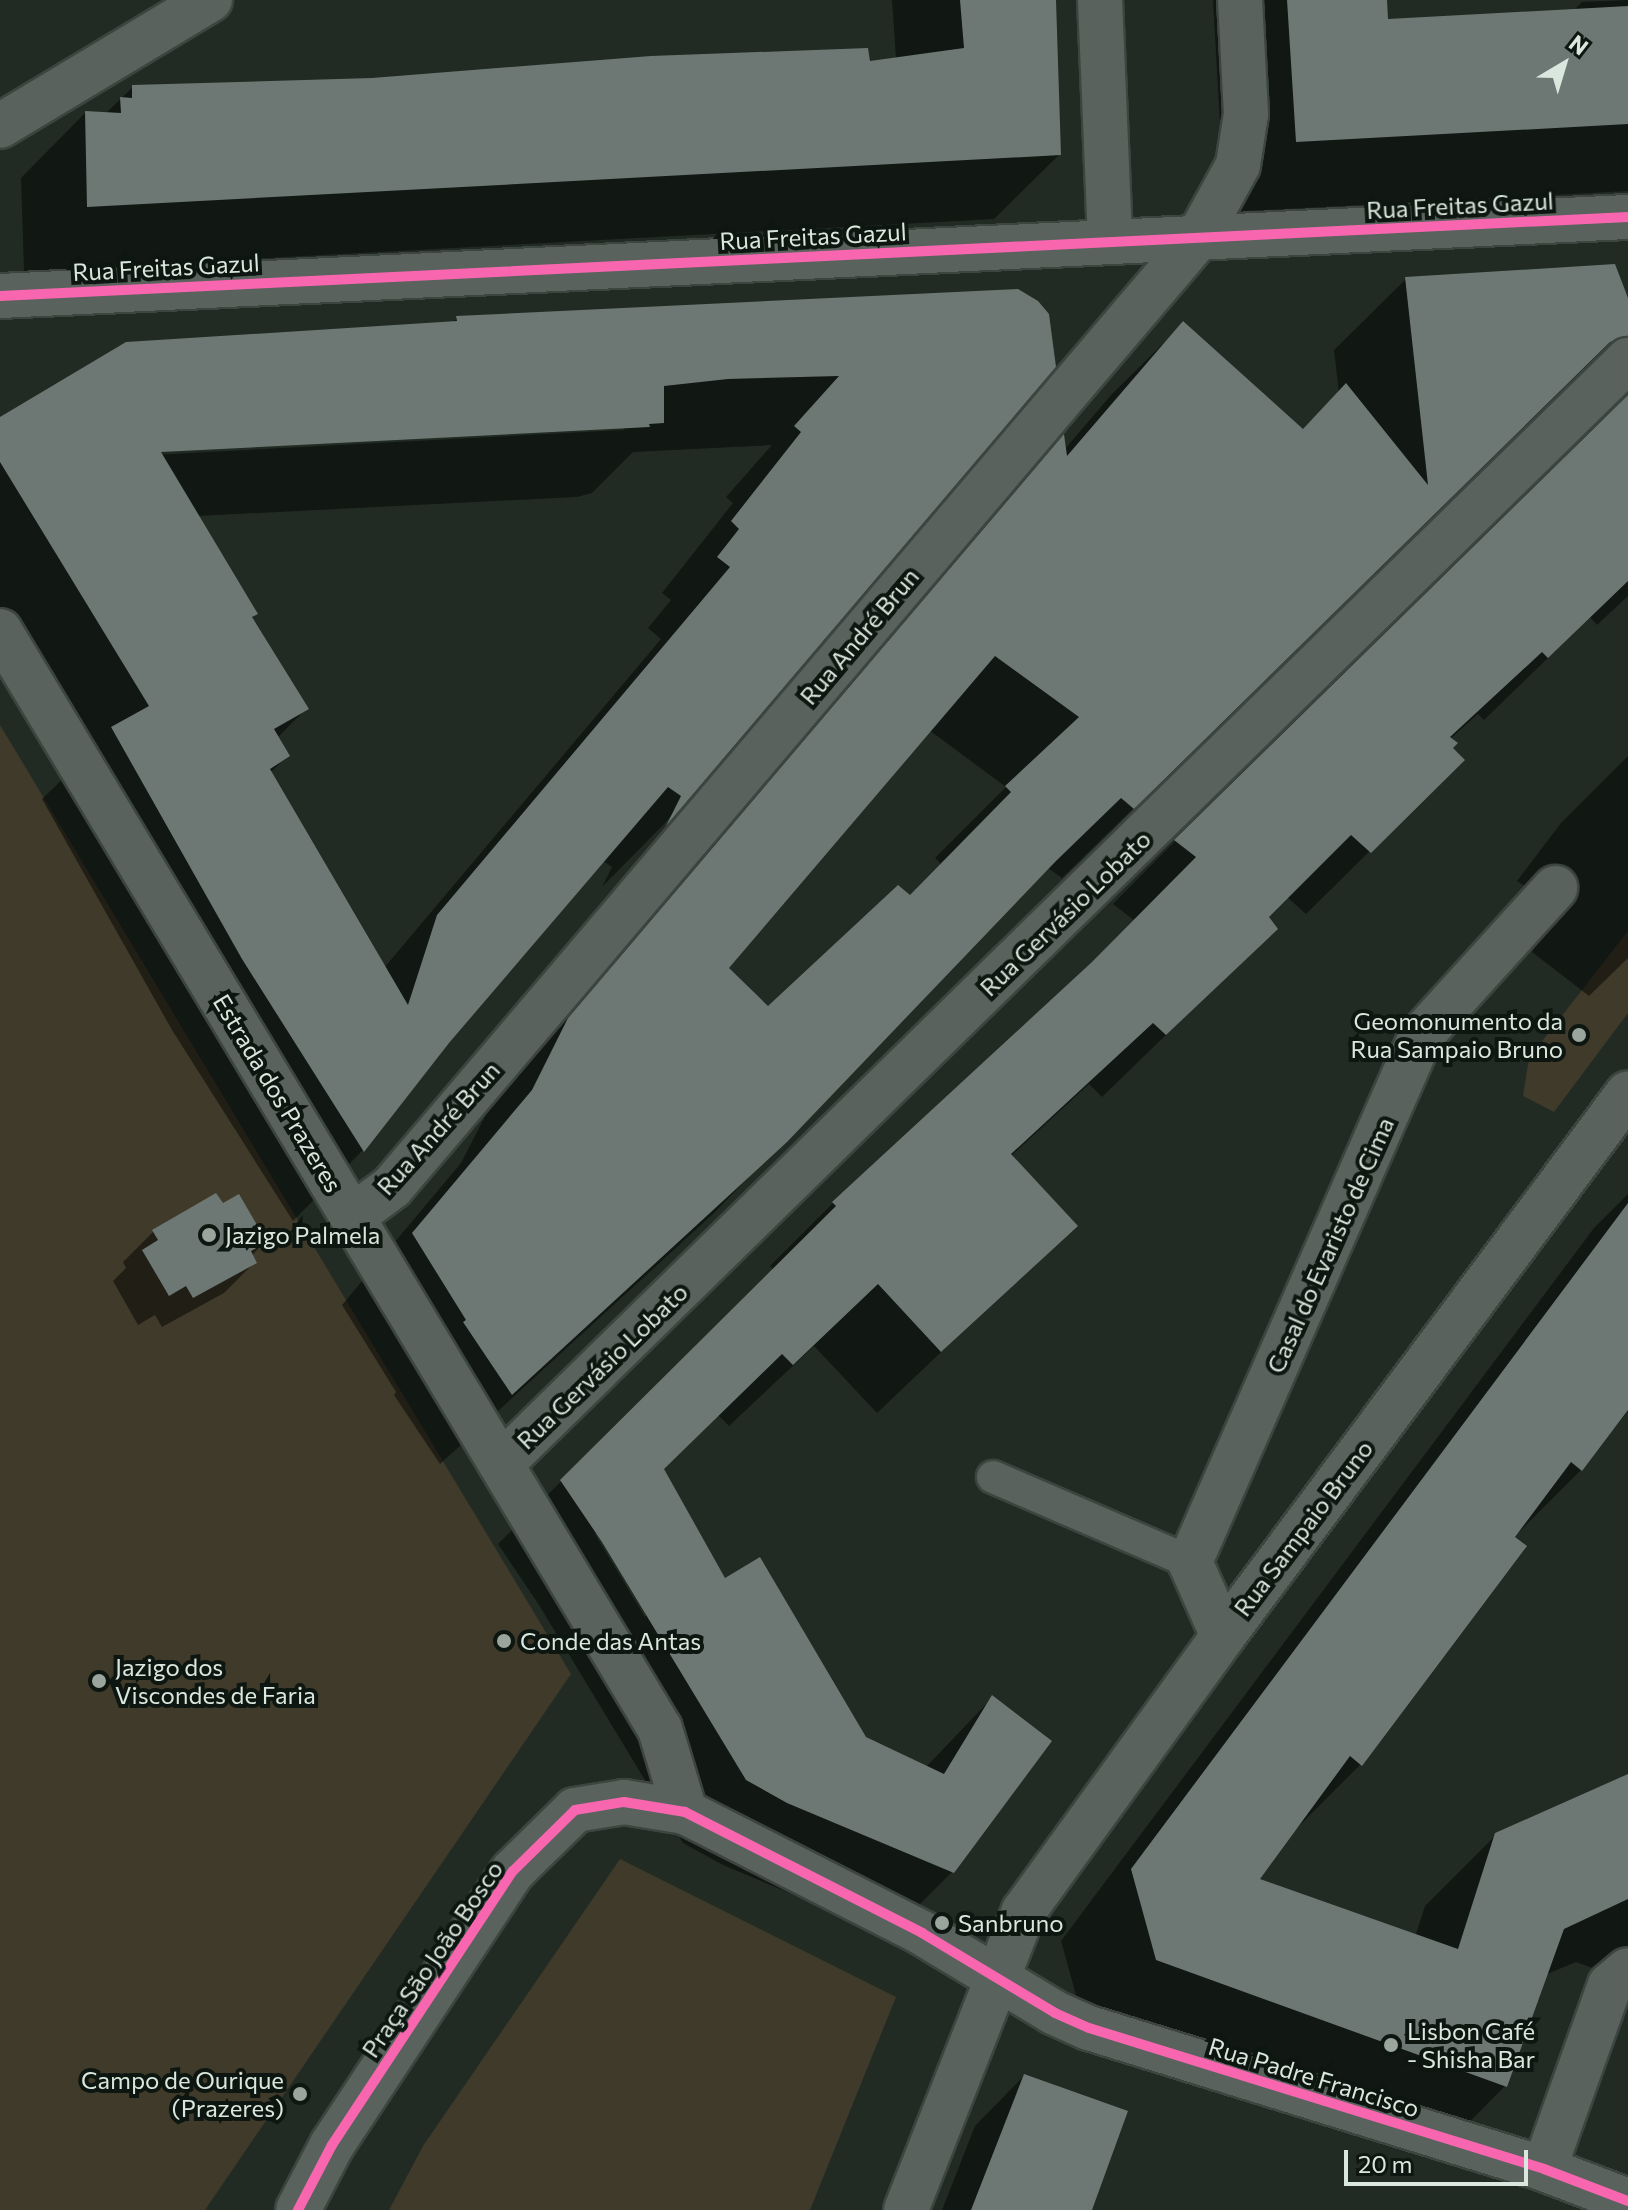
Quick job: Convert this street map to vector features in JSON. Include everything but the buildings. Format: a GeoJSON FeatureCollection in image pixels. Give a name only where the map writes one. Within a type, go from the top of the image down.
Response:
{"type":"FeatureCollection","features":[{"type":"Feature","properties":{"kind":"street"},"geometry":{"type":"LineString","coordinates":[[0,126],[210,0]]}},
{"type":"Feature","properties":{"kind":"street"},"geometry":{"type":"LineString","coordinates":[[1100,0],[1110,242]]}},
{"type":"Feature","properties":{"kind":"street","name":"Rua André Brun"},"geometry":{"type":"LineString","coordinates":[[353,1216],[392,1187],[1198,238],[1238,165],[1246,114],[1240,0]]}},
{"type":"Feature","properties":{"kind":"street","name":"Rua Freitas Gazul"},"geometry":{"type":"LineString","coordinates":[[0,296],[1628,217]]}},
{"type":"Feature","properties":{"kind":"street","name":"Rua Gervásio Lobato"},"geometry":{"type":"LineString","coordinates":[[501,1464],[1628,360]]}},
{"type":"Feature","properties":{"kind":"street","name":"Estrada dos Prazeres"},"geometry":{"type":"LineString","coordinates":[[0,631],[660,1729],[685,1812]]}},
{"type":"Feature","properties":{"kind":"street","name":"Casal do Evaristo de Cima"},"geometry":{"type":"LineString","coordinates":[[1190,1562],[1421,1036],[1555,888]]}},
{"type":"Feature","properties":{"kind":"street","name":"Rua Sampaio Bruno"},"geometry":{"type":"LineString","coordinates":[[906,2210],[1024,1911],[1223,1636],[1628,1093]]}},
{"type":"Feature","properties":{"kind":"street"},"geometry":{"type":"LineString","coordinates":[[1190,1562],[1223,1636]]}},
{"type":"Feature","properties":{"kind":"street","name":"Praça São João Bosco"},"geometry":{"type":"LineString","coordinates":[[298,2210],[332,2145],[513,1871],[575,1810],[624,1802],[685,1812],[997,1975]]}},
{"type":"Feature","properties":{"kind":"street"},"geometry":{"type":"LineString","coordinates":[[1544,2169],[1610,1985],[1628,1970]]}},
{"type":"Feature","properties":{"kind":"street","name":"Rua Padre Francisco"},"geometry":{"type":"LineString","coordinates":[[997,1975],[1055,2013],[1089,2028],[1544,2169],[1628,2201]]}},
{"type":"Feature","properties":{"kind":"lane"},"geometry":{"type":"LineString","coordinates":[[993,1477],[1190,1562]]}},
{"type":"Feature","properties":{"kind":"shaded area"},"geometry":{"type":"Polygon","coordinates":[[[0,725],[571,1674],[205,2210],[0,2210],[0,725]]]}},
{"type":"Feature","properties":{"kind":"shaded area","name":"Geomonumento da Rua Sampaio Bruno"},"geometry":{"type":"Polygon","coordinates":[[[1628,931],[1628,1013],[1554,1112],[1523,1096],[1529,1058],[1628,931]]]}},
{"type":"Feature","properties":{"kind":"shaded area"},"geometry":{"type":"Polygon","coordinates":[[[620,1859],[896,1997],[810,2210],[389,2210],[423,2146],[620,1859]]]}},
{"type":"Feature","properties":{"kind":"cycle path"},"geometry":{"type":"LineString","coordinates":[[0,296],[1628,217]]}},
{"type":"Feature","properties":{"kind":"cycle path"},"geometry":{"type":"LineString","coordinates":[[298,2210],[332,2145],[513,1871],[575,1810],[624,1802],[685,1812],[922,1933],[1055,2013],[1089,2028],[1544,2169],[1628,2201]]}},
{"type":"Feature","properties":{"kind":"place","name":"Geomonumento da Rua Sampaio Bruno"},"geometry":{"type":"Point","coordinates":[1579,1035]}},
{"type":"Feature","properties":{"kind":"place","name":"Jazigo Palmela"},"geometry":{"type":"Point","coordinates":[209,1235]}},
{"type":"Feature","properties":{"kind":"place","name":"Conde das Antas"},"geometry":{"type":"Point","coordinates":[504,1641]}},
{"type":"Feature","properties":{"kind":"place","name":"Jazigo dos Viscondes de Faria"},"geometry":{"type":"Point","coordinates":[99,1681]}},
{"type":"Feature","properties":{"kind":"place","name":"Sanbruno"},"geometry":{"type":"Point","coordinates":[942,1923]}},
{"type":"Feature","properties":{"kind":"place","name":"Lisbon Café - Shisha Bar"},"geometry":{"type":"Point","coordinates":[1391,2045]}},
{"type":"Feature","properties":{"kind":"place","name":"Campo de Ourique (Prazeres)"},"geometry":{"type":"Point","coordinates":[300,2094]}}]}
